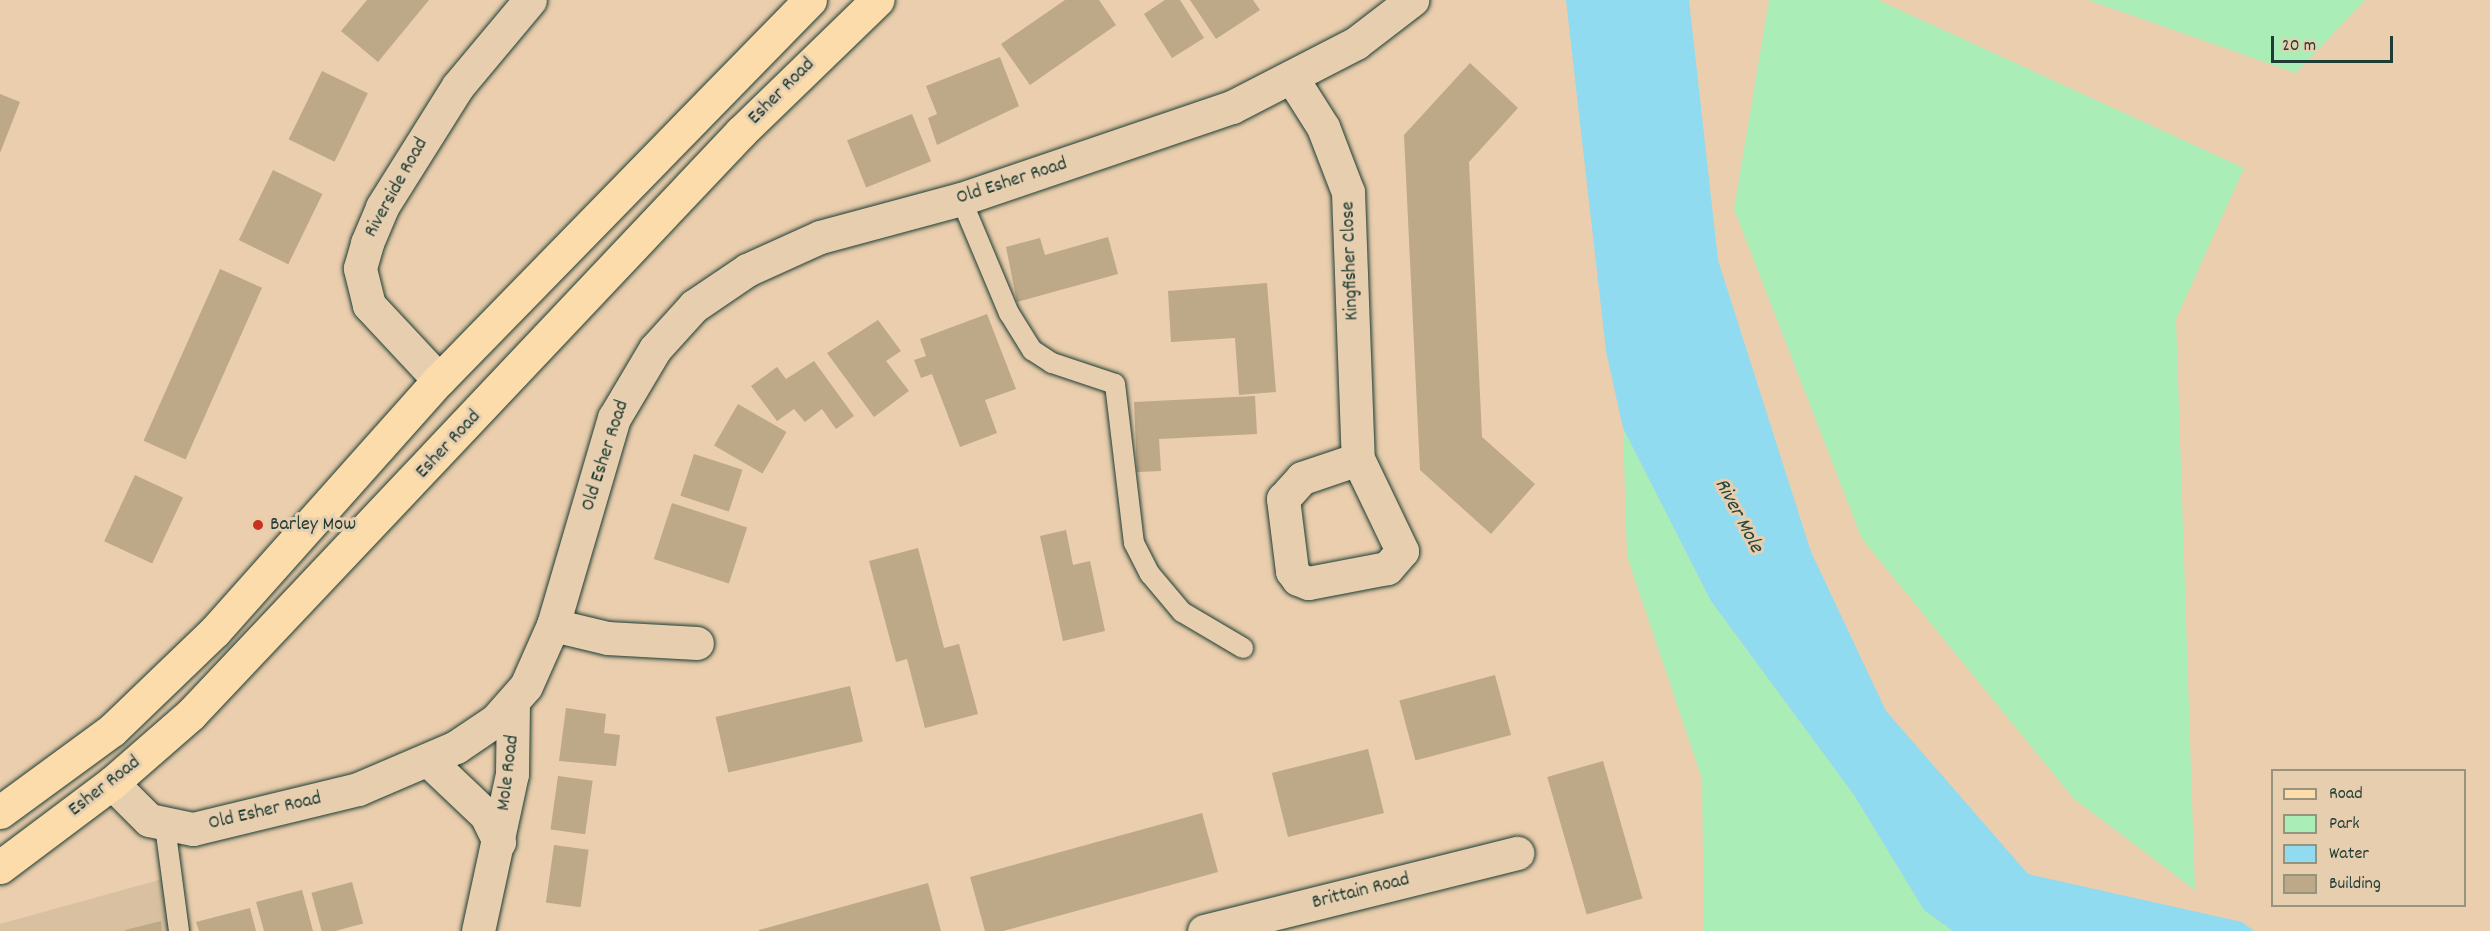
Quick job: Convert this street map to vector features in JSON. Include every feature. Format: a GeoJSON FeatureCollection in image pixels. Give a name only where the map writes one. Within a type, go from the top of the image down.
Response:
{"type":"FeatureCollection","features":[{"type":"Feature","properties":{"kind":"main road","name":"Esher Road"},"geometry":{"type":"LineString","coordinates":[[0,812],[112,730],[178,669],[261,584],[439,380],[810,0]]}},
{"type":"Feature","properties":{"kind":"main road","name":"Esher Road"},"geometry":{"type":"LineString","coordinates":[[0,867],[112,783],[270,634],[741,132],[877,0]]}},
{"type":"Feature","properties":{"kind":"street","name":"Riverside Road"},"geometry":{"type":"LineString","coordinates":[[439,380],[369,305],[360,268],[366,243],[382,207],[458,86],[530,0]]}},
{"type":"Feature","properties":{"kind":"street","name":"Old Esher Road"},"geometry":{"type":"LineString","coordinates":[[112,783],[132,807],[165,826],[193,829],[305,804],[430,762],[513,704],[552,625],[614,418],[671,329],[720,286],[777,255],[820,237],[961,199],[1178,127],[1292,78],[1385,24],[1412,0]]}},
{"type":"Feature","properties":{"kind":"street","name":"Kingfisher Close"},"geometry":{"type":"LineString","coordinates":[[1292,78],[1323,127],[1348,192],[1358,459]]}},
{"type":"Feature","properties":{"kind":"street"},"geometry":{"type":"LineString","coordinates":[[552,625],[607,638],[696,643]]}},
{"type":"Feature","properties":{"kind":"street","name":"Mole Road"},"geometry":{"type":"LineString","coordinates":[[478,931],[512,774],[513,704]]}},
{"type":"Feature","properties":{"kind":"street","name":"Mole Road"},"geometry":{"type":"LineString","coordinates":[[430,762],[486,815],[499,842]]}},
{"type":"Feature","properties":{"kind":"street","name":"Brittain Road"},"geometry":{"type":"LineString","coordinates":[[1204,931],[1517,853]]}},
{"type":"Feature","properties":{"kind":"lane"},"geometry":{"type":"LineString","coordinates":[[961,199],[1009,313],[1032,350],[1052,363],[1091,372],[1115,384],[1134,543],[1150,574],[1182,612],[1243,648]]}},
{"type":"Feature","properties":{"kind":"lane"},"geometry":{"type":"LineString","coordinates":[[165,826],[179,931]]}},
{"type":"Feature","properties":{"kind":"shaded area"},"geometry":{"type":"Polygon","coordinates":[[[177,875],[191,931],[0,931],[0,924],[177,875]]]}},
{"type":"Feature","properties":{"kind":"green space"},"geometry":{"type":"Polygon","coordinates":[[[1769,0],[1878,0],[2244,168],[2176,319],[2195,890],[2074,799],[1862,539],[1734,209],[1769,0]]]}},
{"type":"Feature","properties":{"kind":"green space"},"geometry":{"type":"Polygon","coordinates":[[[2088,0],[2365,0],[2296,73],[2088,0]]]}},
{"type":"Feature","properties":{"kind":"green space"},"geometry":{"type":"Polygon","coordinates":[[[1623,428],[1711,601],[1854,795],[1924,910],[1953,931],[1704,931],[1702,779],[1627,556],[1623,428]]]}},
{"type":"Feature","properties":{"kind":"water","name":"River Mole"},"geometry":{"type":"Polygon","coordinates":[[[1566,0],[1689,0],[1718,260],[1811,552],[1886,711],[2028,874],[2242,922],[2254,931],[1953,931],[1924,910],[1854,795],[1711,601],[1623,428],[1606,351],[1566,0]]]}},
{"type":"Feature","properties":{"kind":"building"},"geometry":{"type":"Polygon","coordinates":[[[367,0],[429,0],[378,62],[341,31],[367,0]]]}},
{"type":"Feature","properties":{"kind":"building"},"geometry":{"type":"Polygon","coordinates":[[[1065,0],[1099,0],[1116,25],[1030,85],[1001,44],[1065,0]]]}},
{"type":"Feature","properties":{"kind":"building"},"geometry":{"type":"Polygon","coordinates":[[[1165,0],[1180,0],[1204,38],[1172,58],[1144,14],[1165,0]]]}},
{"type":"Feature","properties":{"kind":"building"},"geometry":{"type":"Polygon","coordinates":[[[1190,0],[1253,0],[1260,10],[1216,39],[1190,0]]]}},
{"type":"Feature","properties":{"kind":"building"},"geometry":{"type":"Polygon","coordinates":[[[1000,57],[1019,106],[937,145],[928,118],[937,114],[926,86],[1000,57]]]}},
{"type":"Feature","properties":{"kind":"building"},"geometry":{"type":"Polygon","coordinates":[[[1470,63],[1518,108],[1469,162],[1482,437],[1535,484],[1491,534],[1420,470],[1404,135],[1470,63]]]}},
{"type":"Feature","properties":{"kind":"building"},"geometry":{"type":"Polygon","coordinates":[[[322,71],[368,93],[335,162],[289,139],[322,71]]]}},
{"type":"Feature","properties":{"kind":"building"},"geometry":{"type":"Polygon","coordinates":[[[0,94],[20,102],[0,153],[0,94]]]}},
{"type":"Feature","properties":{"kind":"building"},"geometry":{"type":"Polygon","coordinates":[[[912,114],[931,161],[866,188],[847,140],[912,114]]]}},
{"type":"Feature","properties":{"kind":"building"},"geometry":{"type":"Polygon","coordinates":[[[273,170],[322,194],[288,264],[239,240],[273,170]]]}},
{"type":"Feature","properties":{"kind":"building"},"geometry":{"type":"Polygon","coordinates":[[[1108,237],[1118,274],[1017,302],[1006,247],[1040,238],[1045,255],[1108,237]]]}},
{"type":"Feature","properties":{"kind":"building"},"geometry":{"type":"Polygon","coordinates":[[[220,269],[262,288],[186,459],[144,441],[220,269]]]}},
{"type":"Feature","properties":{"kind":"building"},"geometry":{"type":"Polygon","coordinates":[[[1267,283],[1276,392],[1239,395],[1235,338],[1171,342],[1168,291],[1267,283]]]}},
{"type":"Feature","properties":{"kind":"building"},"geometry":{"type":"Polygon","coordinates":[[[987,314],[1016,389],[985,400],[997,433],[960,447],[932,374],[921,378],[914,360],[926,356],[920,339],[987,314]]]}},
{"type":"Feature","properties":{"kind":"building"},"geometry":{"type":"Polygon","coordinates":[[[878,320],[901,351],[886,361],[909,391],[874,417],[827,353],[878,320]]]}},
{"type":"Feature","properties":{"kind":"building"},"geometry":{"type":"Polygon","coordinates":[[[814,361],[854,416],[836,429],[822,409],[805,422],[794,409],[777,421],[751,386],[777,367],[786,379],[814,361]]]}},
{"type":"Feature","properties":{"kind":"building"},"geometry":{"type":"Polygon","coordinates":[[[1255,396],[1257,434],[1159,439],[1161,471],[1137,472],[1134,402],[1255,396]]]}},
{"type":"Feature","properties":{"kind":"building"},"geometry":{"type":"Polygon","coordinates":[[[738,404],[786,432],[762,474],[714,446],[738,404]]]}},
{"type":"Feature","properties":{"kind":"building"},"geometry":{"type":"Polygon","coordinates":[[[694,454],[743,470],[729,512],[680,496],[694,454]]]}},
{"type":"Feature","properties":{"kind":"building"},"geometry":{"type":"Polygon","coordinates":[[[135,475],[183,497],[152,564],[104,541],[135,475]]]}},
{"type":"Feature","properties":{"kind":"building"},"geometry":{"type":"Polygon","coordinates":[[[672,503],[747,527],[729,584],[654,559],[672,503]]]}},
{"type":"Feature","properties":{"kind":"building"},"geometry":{"type":"Polygon","coordinates":[[[1066,530],[1073,565],[1090,561],[1105,631],[1063,641],[1040,536],[1066,530]]]}},
{"type":"Feature","properties":{"kind":"building"},"geometry":{"type":"Polygon","coordinates":[[[918,548],[944,648],[959,644],[978,714],[925,728],[907,659],[896,662],[869,561],[918,548]]]}},
{"type":"Feature","properties":{"kind":"building"},"geometry":{"type":"Polygon","coordinates":[[[1495,675],[1511,735],[1415,761],[1399,701],[1495,675]]]}},
{"type":"Feature","properties":{"kind":"building"},"geometry":{"type":"Polygon","coordinates":[[[850,686],[863,742],[728,773],[716,717],[850,686]]]}},
{"type":"Feature","properties":{"kind":"building"},"geometry":{"type":"Polygon","coordinates":[[[566,708],[606,714],[604,733],[620,735],[616,766],[559,761],[566,708]]]}},
{"type":"Feature","properties":{"kind":"building"},"geometry":{"type":"Polygon","coordinates":[[[1368,749],[1384,813],[1288,837],[1272,773],[1368,749]]]}},
{"type":"Feature","properties":{"kind":"building"},"geometry":{"type":"Polygon","coordinates":[[[1603,761],[1642,898],[1587,914],[1547,777],[1603,761]]]}},
{"type":"Feature","properties":{"kind":"building"},"geometry":{"type":"Polygon","coordinates":[[[558,776],[593,781],[585,834],[550,829],[558,776]]]}},
{"type":"Feature","properties":{"kind":"building"},"geometry":{"type":"Polygon","coordinates":[[[1202,813],[1218,872],[1003,931],[985,931],[970,877],[1202,813]]]}},
{"type":"Feature","properties":{"kind":"building"},"geometry":{"type":"Polygon","coordinates":[[[554,845],[589,850],[581,907],[546,902],[554,845]]]}},
{"type":"Feature","properties":{"kind":"building"},"geometry":{"type":"Polygon","coordinates":[[[352,882],[363,924],[335,931],[322,931],[311,893],[352,882]]]}},
{"type":"Feature","properties":{"kind":"building"},"geometry":{"type":"Polygon","coordinates":[[[928,883],[941,931],[759,931],[759,930],[928,883]]]}},
{"type":"Feature","properties":{"kind":"building"},"geometry":{"type":"Polygon","coordinates":[[[302,890],[313,931],[264,931],[256,902],[302,890]]]}},
{"type":"Feature","properties":{"kind":"building"},"geometry":{"type":"Polygon","coordinates":[[[250,908],[256,931],[199,931],[196,922],[250,908]]]}},
{"type":"Feature","properties":{"kind":"building"},"geometry":{"type":"Polygon","coordinates":[[[161,921],[162,931],[125,931],[125,930],[161,921]]]}},
{"type":"Feature","properties":{"kind":"place","name":"Barley Mow"},"geometry":{"type":"Point","coordinates":[258,525]}}]}
